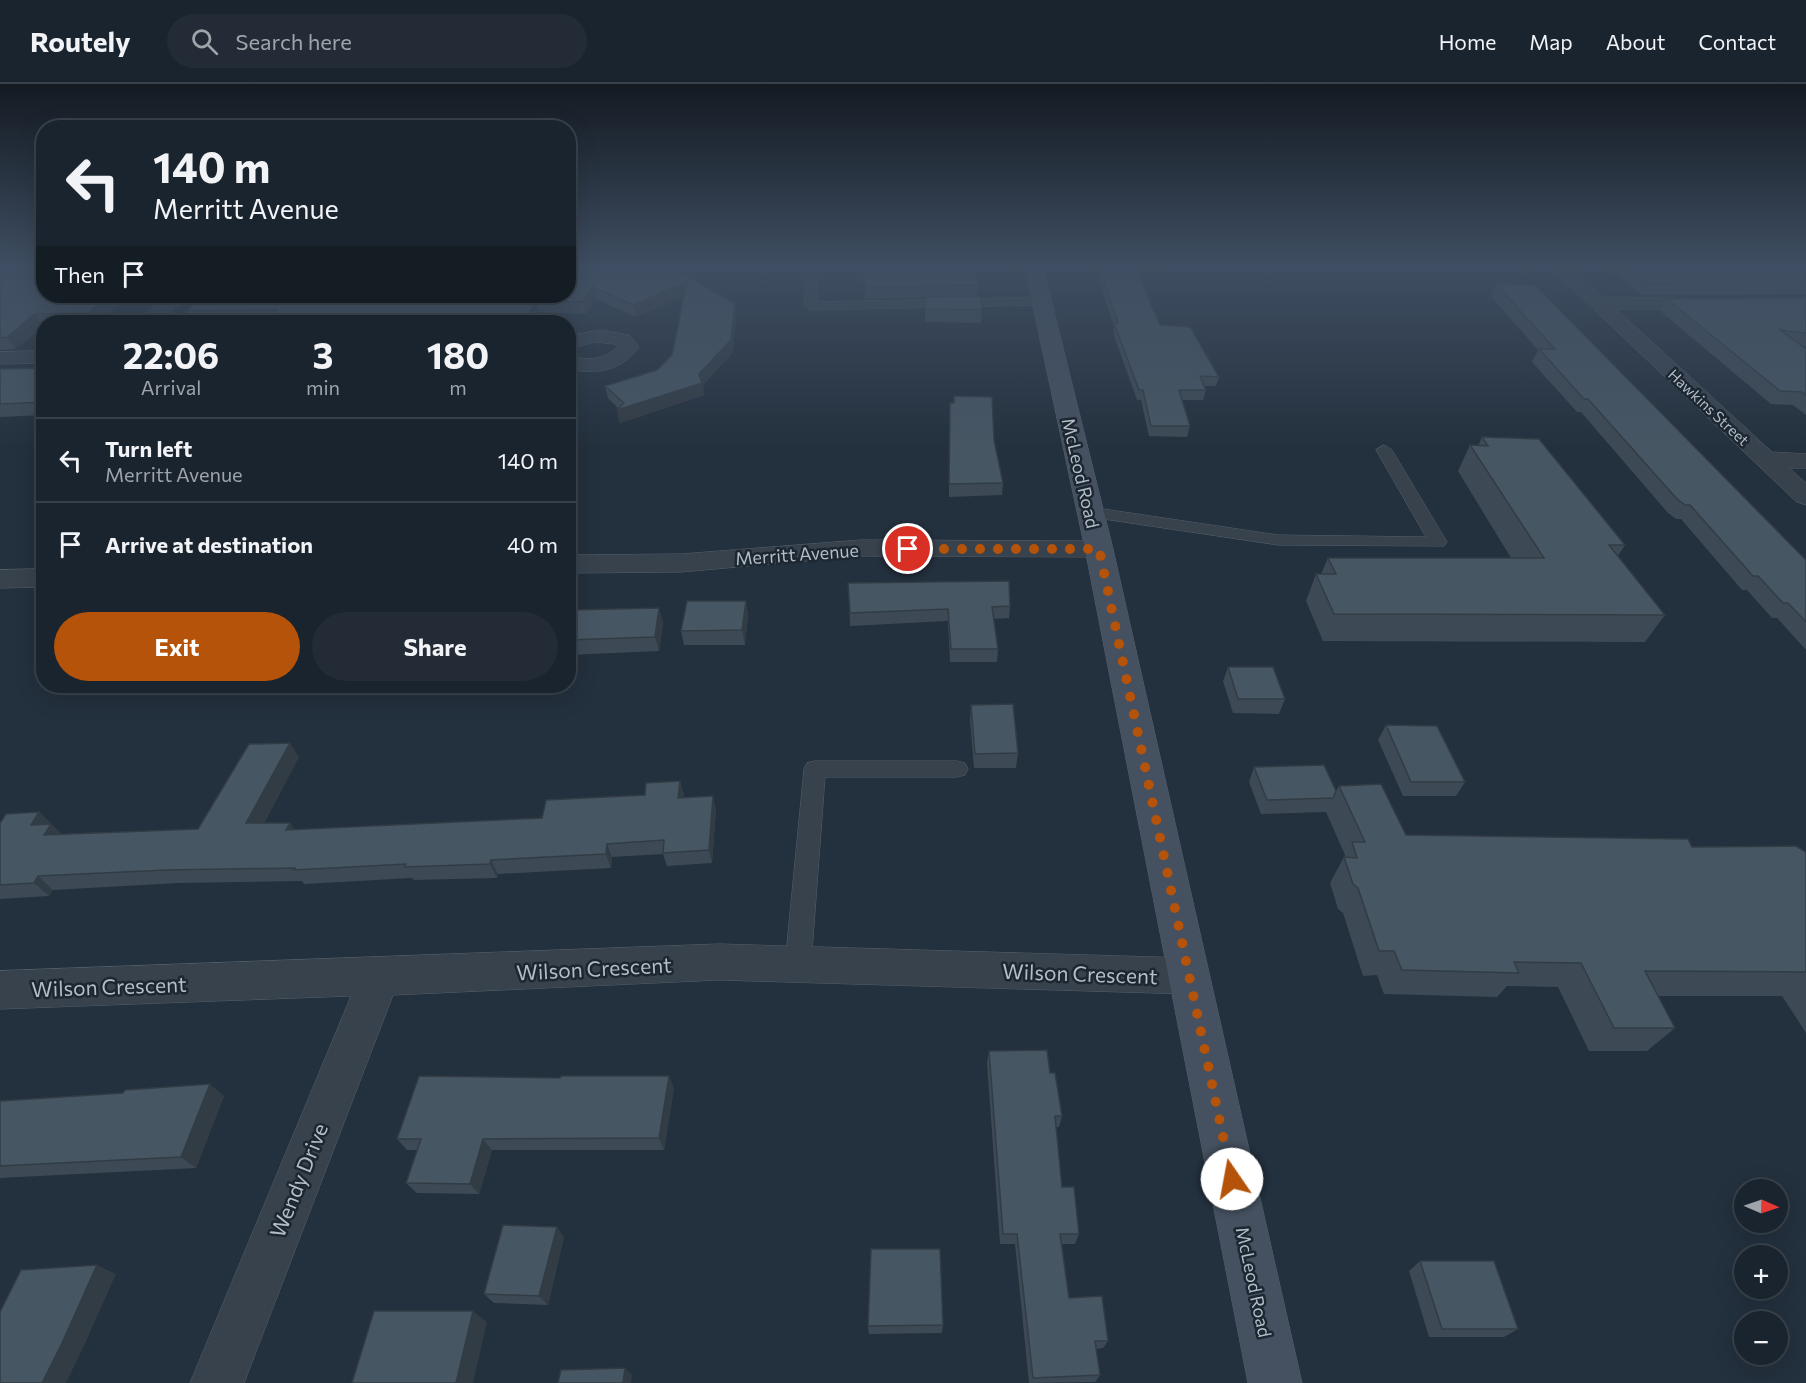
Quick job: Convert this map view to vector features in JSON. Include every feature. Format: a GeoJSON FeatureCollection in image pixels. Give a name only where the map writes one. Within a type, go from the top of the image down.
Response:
{"type":"FeatureCollection","features":[{"type":"Feature","properties":{"kind":"main road","name":"McLeod Road"},"geometry":{"type":"LineString","coordinates":[[1048,328],[1099,549],[1275,1383]]}},
{"type":"Feature","properties":{"kind":"street","name":"Hawkins Street"},"geometry":{"type":"LineString","coordinates":[[1623,328],[1806,497]]}},
{"type":"Feature","properties":{"kind":"street"},"geometry":{"type":"LineString","coordinates":[[576,340],[585,336],[605,335],[622,339],[628,347],[621,357],[604,364],[583,366],[576,364]]}},
{"type":"Feature","properties":{"kind":"street"},"geometry":{"type":"LineString","coordinates":[[0,358],[36,357]]}},
{"type":"Feature","properties":{"kind":"street"},"geometry":{"type":"LineString","coordinates":[[1766,459],[1806,461]]}},
{"type":"Feature","properties":{"kind":"street","name":"Merritt Avenue"},"geometry":{"type":"LineString","coordinates":[[576,564],[681,563],[861,548],[1099,549]]}},
{"type":"Feature","properties":{"kind":"street"},"geometry":{"type":"LineString","coordinates":[[0,579],[36,578]]}},
{"type":"Feature","properties":{"kind":"street","name":"Wilson Crescent"},"geometry":{"type":"LineString","coordinates":[[0,990],[718,962],[1189,976]]}},
{"type":"Feature","properties":{"kind":"street","name":"Wendy Drive"},"geometry":{"type":"LineString","coordinates":[[217,1383],[379,977]]}},
{"type":"Feature","properties":{"kind":"lane"},"geometry":{"type":"LineString","coordinates":[[1090,512],[1278,540],[1438,542],[1384,450]]}},
{"type":"Feature","properties":{"kind":"lane"},"geometry":{"type":"LineString","coordinates":[[798,965],[815,769],[957,769]]}},
{"type":"Feature","properties":{"kind":"building"},"geometry":{"type":"Polygon","coordinates":[[[0,328],[18,328],[7,337],[0,338],[0,328]]]}},
{"type":"Feature","properties":{"kind":"building"},"geometry":{"type":"Polygon","coordinates":[[[678,328],[732,328],[731,340],[699,374],[702,383],[617,410],[624,403],[605,386],[657,370],[672,355],[678,328]]]}},
{"type":"Feature","properties":{"kind":"building"},"geometry":{"type":"Polygon","coordinates":[[[1116,328],[1190,328],[1219,377],[1200,376],[1206,390],[1179,390],[1190,426],[1151,426],[1143,390],[1139,390],[1116,328]]]}},
{"type":"Feature","properties":{"kind":"building"},"geometry":{"type":"Polygon","coordinates":[[[1536,328],[1577,328],[1806,560],[1806,622],[1788,603],[1783,603],[1758,576],[1753,576],[1690,505],[1685,505],[1677,499],[1588,399],[1584,399],[1539,349],[1555,349],[1536,328]]]}},
{"type":"Feature","properties":{"kind":"building"},"geometry":{"type":"Polygon","coordinates":[[[1702,328],[1806,328],[1806,333],[1780,330],[1806,349],[1806,395],[1802,392],[1780,391],[1702,328]]]}},
{"type":"Feature","properties":{"kind":"building"},"geometry":{"type":"Polygon","coordinates":[[[36,368],[36,402],[0,404],[0,369],[36,368]]]}},
{"type":"Feature","properties":{"kind":"building"},"geometry":{"type":"Polygon","coordinates":[[[954,396],[992,397],[994,440],[1003,483],[949,484],[950,403],[954,403],[954,396]]]}},
{"type":"Feature","properties":{"kind":"building"},"geometry":{"type":"Polygon","coordinates":[[[1482,437],[1539,439],[1625,545],[1609,545],[1665,615],[1334,614],[1316,574],[1336,574],[1328,558],[1544,558],[1470,445],[1488,446],[1482,437]]]}},
{"type":"Feature","properties":{"kind":"building"},"geometry":{"type":"Polygon","coordinates":[[[1009,581],[1010,606],[992,607],[998,649],[951,649],[948,609],[850,613],[848,583],[1009,581]]]}},
{"type":"Feature","properties":{"kind":"building"},"geometry":{"type":"Polygon","coordinates":[[[687,601],[746,601],[742,630],[681,631],[687,601]]]}},
{"type":"Feature","properties":{"kind":"building"},"geometry":{"type":"Polygon","coordinates":[[[659,608],[655,637],[576,640],[576,610],[659,608]]]}},
{"type":"Feature","properties":{"kind":"building"},"geometry":{"type":"Polygon","coordinates":[[[1228,667],[1273,667],[1285,699],[1238,699],[1228,667]]]}},
{"type":"Feature","properties":{"kind":"building"},"geometry":{"type":"Polygon","coordinates":[[[1013,704],[1018,753],[975,754],[971,705],[1013,704]]]}},
{"type":"Feature","properties":{"kind":"building"},"geometry":{"type":"Polygon","coordinates":[[[1386,725],[1437,726],[1465,782],[1411,782],[1386,725]]]}},
{"type":"Feature","properties":{"kind":"building"},"geometry":{"type":"Polygon","coordinates":[[[290,743],[246,823],[290,823],[286,830],[542,818],[546,800],[645,795],[646,783],[680,781],[678,798],[713,796],[709,850],[663,853],[664,840],[607,844],[606,854],[491,860],[490,864],[405,867],[406,864],[294,870],[295,868],[167,870],[38,876],[34,883],[0,885],[0,823],[6,814],[39,812],[31,825],[51,824],[44,835],[198,829],[249,744],[290,743]]]}},
{"type":"Feature","properties":{"kind":"building"},"geometry":{"type":"Polygon","coordinates":[[[1324,765],[1336,791],[1333,798],[1267,800],[1254,767],[1324,765]]]}},
{"type":"Feature","properties":{"kind":"building"},"geometry":{"type":"Polygon","coordinates":[[[1381,784],[1406,835],[1688,839],[1692,847],[1796,846],[1806,852],[1806,972],[1645,971],[1675,1028],[1614,1028],[1581,963],[1514,962],[1519,973],[1402,970],[1394,951],[1379,951],[1358,888],[1353,884],[1344,857],[1357,858],[1352,842],[1365,842],[1339,786],[1381,784]]]}},
{"type":"Feature","properties":{"kind":"building"},"geometry":{"type":"Polygon","coordinates":[[[1047,1050],[1050,1073],[1055,1073],[1062,1116],[1055,1116],[1062,1187],[1074,1187],[1079,1234],[1060,1234],[1069,1298],[1102,1296],[1108,1341],[1095,1341],[1100,1375],[1033,1378],[1017,1234],[1003,1234],[989,1051],[1047,1050]]]}},
{"type":"Feature","properties":{"kind":"building"},"geometry":{"type":"Polygon","coordinates":[[[419,1076],[560,1078],[561,1076],[669,1076],[659,1138],[483,1139],[470,1184],[406,1183],[421,1139],[397,1139],[419,1076]]]}},
{"type":"Feature","properties":{"kind":"building"},"geometry":{"type":"Polygon","coordinates":[[[210,1084],[181,1157],[0,1166],[0,1101],[123,1093],[125,1090],[210,1084]]]}},
{"type":"Feature","properties":{"kind":"building"},"geometry":{"type":"Polygon","coordinates":[[[503,1225],[557,1227],[539,1296],[484,1294],[503,1225]]]}},
{"type":"Feature","properties":{"kind":"building"},"geometry":{"type":"Polygon","coordinates":[[[871,1249],[940,1249],[943,1325],[868,1326],[871,1249]]]}},
{"type":"Feature","properties":{"kind":"building"},"geometry":{"type":"Polygon","coordinates":[[[1420,1261],[1494,1261],[1518,1329],[1442,1329],[1420,1261]]]}},
{"type":"Feature","properties":{"kind":"building"},"geometry":{"type":"Polygon","coordinates":[[[97,1265],[42,1383],[0,1383],[0,1312],[21,1270],[97,1265]]]}},
{"type":"Feature","properties":{"kind":"building"},"geometry":{"type":"Polygon","coordinates":[[[374,1311],[473,1311],[456,1383],[352,1383],[374,1311]]]}},
{"type":"Feature","properties":{"kind":"building"},"geometry":{"type":"Polygon","coordinates":[[[625,1368],[623,1383],[558,1383],[561,1370],[625,1368]]]}},
{"type":"Feature","properties":{"kind":"route"},"geometry":{"type":"LineString","coordinates":[[908,549],[1099,549],[1232,1179]]}}]}
